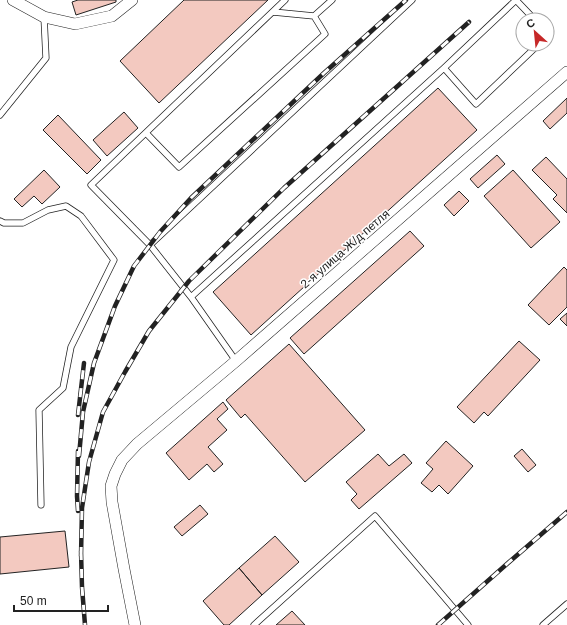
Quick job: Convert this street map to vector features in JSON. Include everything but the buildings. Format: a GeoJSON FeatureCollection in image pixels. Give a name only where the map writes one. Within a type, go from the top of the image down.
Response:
{"type":"FeatureCollection","features":[{"type":"Feature","properties":{"kind":"street"},"geometry":{"type":"LineString","coordinates":[[14,0],[44,18],[75,24],[112,16],[132,0]]}},
{"type":"Feature","properties":{"kind":"street","name":"2-я улица Ж/д петля"},"geometry":{"type":"LineString","coordinates":[[135,625],[112,502],[112,486],[115,474],[122,460],[137,444],[236,361],[567,72]]}},
{"type":"Feature","properties":{"kind":"lane"},"geometry":{"type":"LineString","coordinates":[[236,361],[191,298],[150,245],[91,185],[285,0]]}},
{"type":"Feature","properties":{"kind":"lane"},"geometry":{"type":"LineString","coordinates":[[273,12],[314,16],[332,0]]}},
{"type":"Feature","properties":{"kind":"lane"},"geometry":{"type":"LineString","coordinates":[[150,245],[412,0]]}},
{"type":"Feature","properties":{"kind":"lane"},"geometry":{"type":"LineString","coordinates":[[191,298],[444,68],[516,0],[527,12]]}},
{"type":"Feature","properties":{"kind":"lane"},"geometry":{"type":"LineString","coordinates":[[146,133],[179,167],[325,34],[314,16]]}},
{"type":"Feature","properties":{"kind":"lane"},"geometry":{"type":"LineString","coordinates":[[0,116],[46,58],[44,18]]}},
{"type":"Feature","properties":{"kind":"lane"},"geometry":{"type":"LineString","coordinates":[[444,68],[476,104],[531,52]]}},
{"type":"Feature","properties":{"kind":"lane"},"geometry":{"type":"LineString","coordinates":[[0,221],[4,223],[23,223],[48,210],[66,206],[81,216],[114,260],[71,347],[63,388],[39,410],[42,505]]}},
{"type":"Feature","properties":{"kind":"lane"},"geometry":{"type":"LineString","coordinates":[[254,625],[374,516],[468,625]]}},
{"type":"Feature","properties":{"kind":"lane"},"geometry":{"type":"LineString","coordinates":[[543,625],[567,604]]}},
{"type":"Feature","properties":{"kind":"railway"},"geometry":{"type":"LineString","coordinates":[[79,456],[83,412],[94,363],[115,306],[134,266],[160,232],[191,198],[324,73],[406,0]]}},
{"type":"Feature","properties":{"kind":"railway"},"geometry":{"type":"LineString","coordinates":[[81,556],[82,508],[89,462],[103,412],[149,331],[189,281],[284,188],[469,22]]}},
{"type":"Feature","properties":{"kind":"railway"},"geometry":{"type":"LineString","coordinates":[[78,415],[84,363]]}},
{"type":"Feature","properties":{"kind":"railway"},"geometry":{"type":"LineString","coordinates":[[78,451],[78,511]]}},
{"type":"Feature","properties":{"kind":"railway"},"geometry":{"type":"LineString","coordinates":[[438,625],[567,512]]}},
{"type":"Feature","properties":{"kind":"railway"},"geometry":{"type":"LineString","coordinates":[[81,551],[85,625]]}}]}
